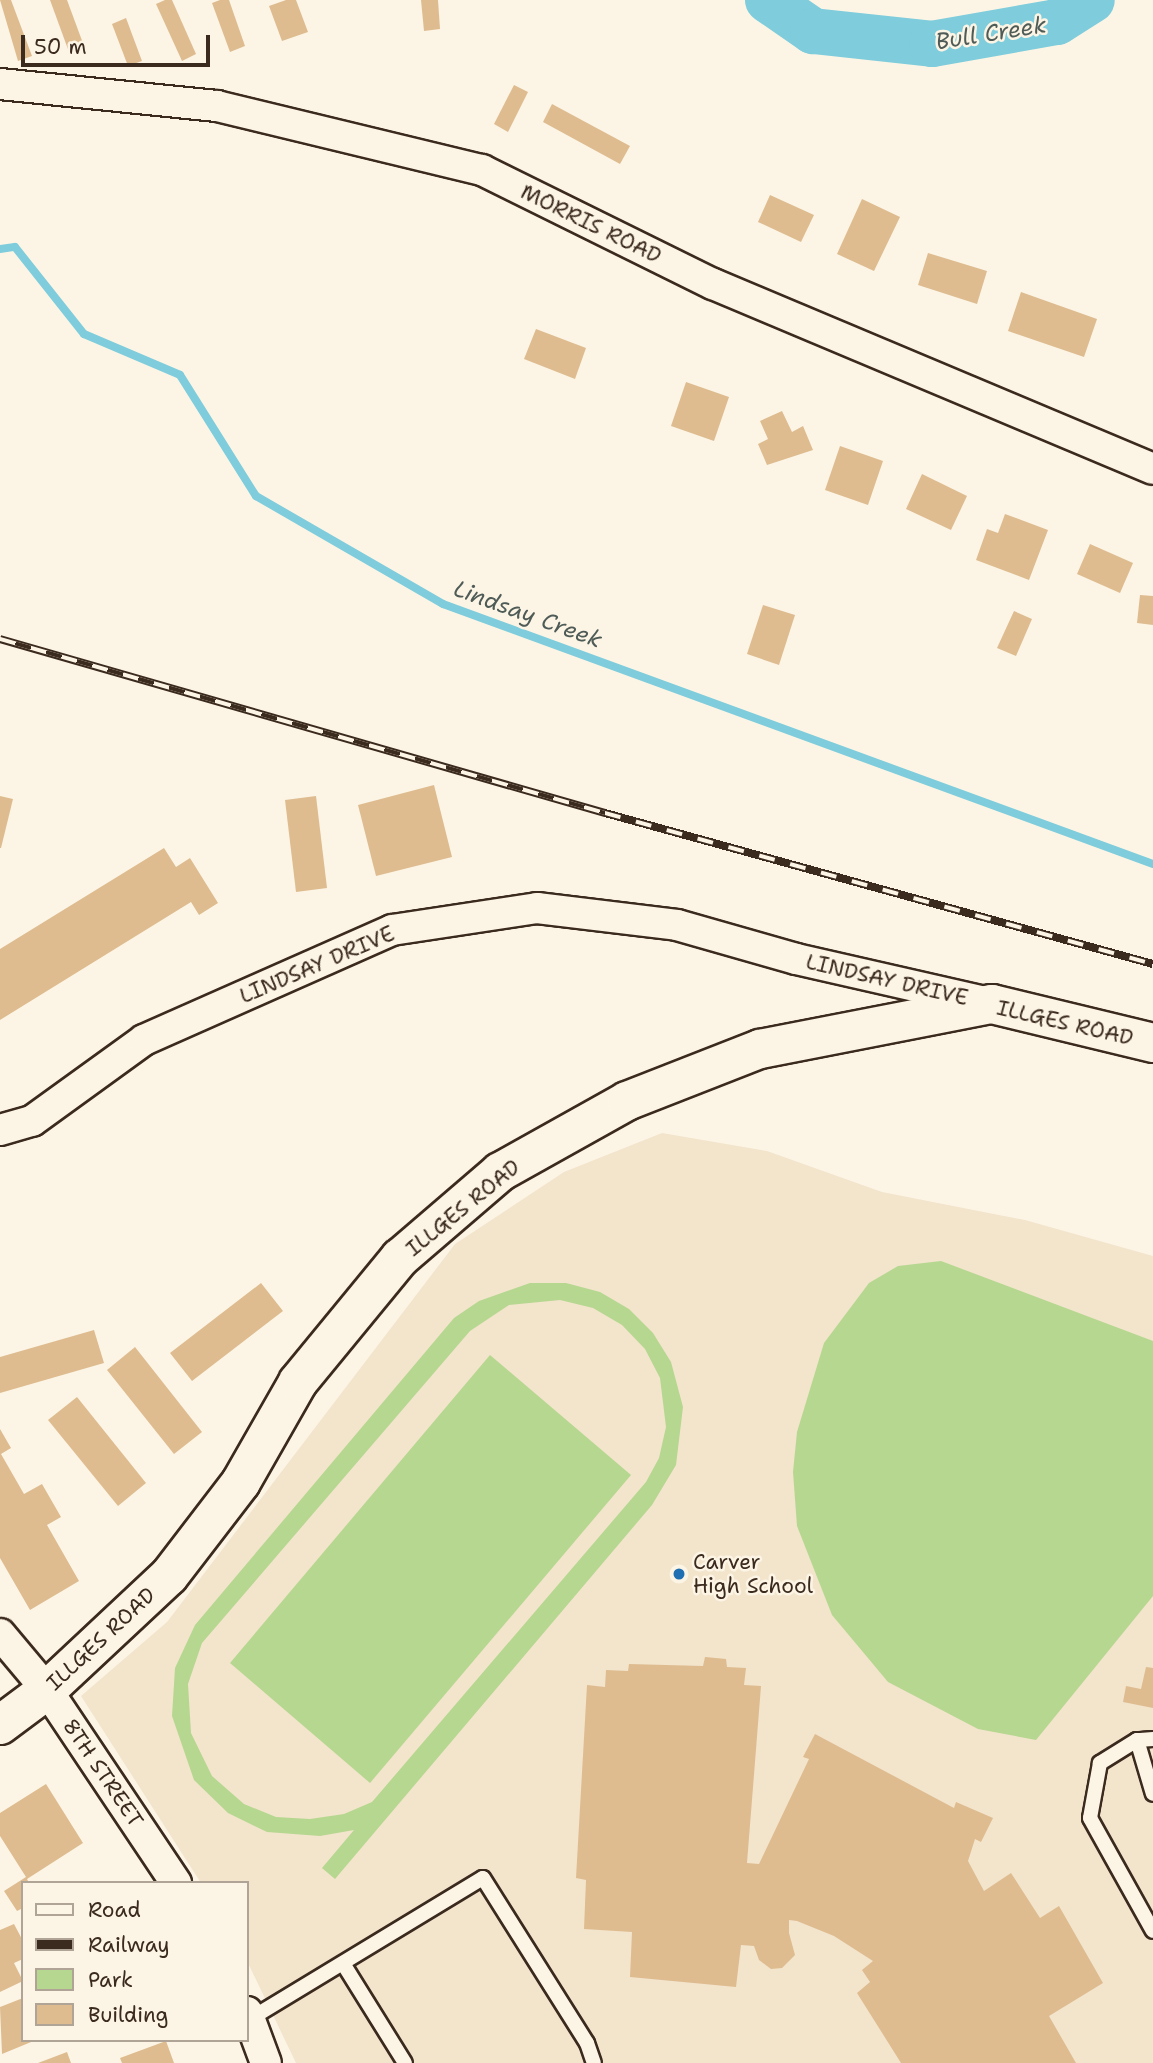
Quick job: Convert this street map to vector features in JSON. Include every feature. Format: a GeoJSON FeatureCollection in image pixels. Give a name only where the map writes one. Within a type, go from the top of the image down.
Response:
{"type":"FeatureCollection","features":[{"type":"Feature","properties":{"kind":"street","name":"MORRIS ROAD"},"geometry":{"type":"LineString","coordinates":[[0,84],[217,106],[482,170],[713,284],[1153,468]]}},
{"type":"Feature","properties":{"kind":"street","name":"LINDSAY DRIVE"},"geometry":{"type":"LineString","coordinates":[[0,1130],[32,1121],[144,1040],[392,930],[537,908],[677,925],[796,959],[992,1004]]}},
{"type":"Feature","properties":{"kind":"street","name":"ILLGES ROAD"},"geometry":{"type":"LineString","coordinates":[[0,1725],[47,1690],[169,1576],[241,1482],[298,1382],[400,1258],[500,1172],[627,1101],[760,1049],[992,1004],[1153,1043]]}},
{"type":"Feature","properties":{"kind":"street","name":"8TH STREET"},"geometry":{"type":"LineString","coordinates":[[0,1634],[47,1690],[175,1881]]}},
{"type":"Feature","properties":{"kind":"street"},"geometry":{"type":"LineString","coordinates":[[248,2016],[266,2063]]}},
{"type":"Feature","properties":{"kind":"lane"},"geometry":{"type":"LineString","coordinates":[[1153,1739],[1137,1740],[1100,1763],[1090,1818],[1153,1931]]}},
{"type":"Feature","properties":{"kind":"lane"},"geometry":{"type":"LineString","coordinates":[[1137,1740],[1153,1794]]}},
{"type":"Feature","properties":{"kind":"lane"},"geometry":{"type":"LineString","coordinates":[[248,2016],[344,1965],[483,1878],[587,2043],[594,2063]]}},
{"type":"Feature","properties":{"kind":"lane"},"geometry":{"type":"LineString","coordinates":[[344,1965],[405,2063]]}},
{"type":"Feature","properties":{"kind":"shaded area","name":"Carver High School"},"geometry":{"type":"Polygon","coordinates":[[[662,1133],[767,1151],[882,1192],[1025,1220],[1153,1256],[1153,2063],[296,2063],[248,1963],[248,1881],[200,1881],[81,1696],[167,1622],[455,1244],[564,1172],[662,1133]]]}},
{"type":"Feature","properties":{"kind":"green space"},"geometry":{"type":"Polygon","coordinates":[[[941,1261],[1153,1341],[1153,1596],[1036,1740],[978,1729],[888,1682],[832,1615],[797,1526],[793,1472],[797,1432],[824,1343],[869,1283],[898,1266],[941,1261]]]}},
{"type":"Feature","properties":{"kind":"green space"},"geometry":{"type":"Polygon","coordinates":[[[530,1283],[566,1283],[600,1292],[629,1309],[653,1333],[671,1362],[683,1407],[676,1465],[652,1505],[335,1879],[322,1868],[354,1830],[320,1836],[267,1832],[228,1813],[194,1780],[172,1716],[175,1668],[195,1625],[454,1318],[479,1301],[530,1283]],[[560,1300],[509,1305],[470,1331],[202,1643],[188,1684],[191,1733],[212,1776],[244,1804],[276,1817],[310,1819],[344,1814],[372,1802],[646,1482],[659,1458],[666,1427],[660,1378],[645,1349],[622,1325],[593,1308],[560,1300]]]}},
{"type":"Feature","properties":{"kind":"green space"},"geometry":{"type":"Polygon","coordinates":[[[490,1355],[631,1475],[370,1783],[230,1663],[490,1355]]]}},
{"type":"Feature","properties":{"kind":"building"},"geometry":{"type":"Polygon","coordinates":[[[0,0],[11,0],[32,56],[18,61],[0,0]]]}},
{"type":"Feature","properties":{"kind":"building"},"geometry":{"type":"Polygon","coordinates":[[[50,0],[67,0],[84,46],[69,52],[50,0]]]}},
{"type":"Feature","properties":{"kind":"building"},"geometry":{"type":"Polygon","coordinates":[[[172,0],[196,54],[182,61],[156,4],[172,0]]]}},
{"type":"Feature","properties":{"kind":"building"},"geometry":{"type":"Polygon","coordinates":[[[229,0],[245,46],[230,52],[212,3],[229,0]]]}},
{"type":"Feature","properties":{"kind":"building"},"geometry":{"type":"Polygon","coordinates":[[[286,0],[296,0],[308,32],[282,41],[269,6],[286,0]]]}},
{"type":"Feature","properties":{"kind":"building"},"geometry":{"type":"Polygon","coordinates":[[[421,0],[438,0],[440,29],[424,31],[421,0]]]}},
{"type":"Feature","properties":{"kind":"building"},"geometry":{"type":"Polygon","coordinates":[[[126,18],[142,61],[128,66],[112,24],[126,18]]]}},
{"type":"Feature","properties":{"kind":"building"},"geometry":{"type":"Polygon","coordinates":[[[514,85],[528,92],[508,132],[494,124],[514,85]]]}},
{"type":"Feature","properties":{"kind":"building"},"geometry":{"type":"Polygon","coordinates":[[[552,104],[630,146],[620,164],[543,122],[552,104]]]}},
{"type":"Feature","properties":{"kind":"building"},"geometry":{"type":"Polygon","coordinates":[[[770,195],[814,215],[801,242],[758,222],[770,195]]]}},
{"type":"Feature","properties":{"kind":"building"},"geometry":{"type":"Polygon","coordinates":[[[862,199],[900,217],[874,271],[837,254],[862,199]]]}},
{"type":"Feature","properties":{"kind":"building"},"geometry":{"type":"Polygon","coordinates":[[[928,253],[987,271],[977,304],[918,285],[928,253]]]}},
{"type":"Feature","properties":{"kind":"building"},"geometry":{"type":"Polygon","coordinates":[[[1021,292],[1097,319],[1084,357],[1008,331],[1021,292]]]}},
{"type":"Feature","properties":{"kind":"building"},"geometry":{"type":"Polygon","coordinates":[[[536,329],[586,348],[575,379],[524,359],[536,329]]]}},
{"type":"Feature","properties":{"kind":"building"},"geometry":{"type":"Polygon","coordinates":[[[686,382],[729,397],[714,441],[671,426],[686,382]]]}},
{"type":"Feature","properties":{"kind":"building"},"geometry":{"type":"Polygon","coordinates":[[[782,411],[792,432],[803,426],[813,450],[767,465],[758,444],[768,439],[760,421],[782,411]]]}},
{"type":"Feature","properties":{"kind":"building"},"geometry":{"type":"Polygon","coordinates":[[[840,446],[883,461],[868,505],[825,490],[840,446]]]}},
{"type":"Feature","properties":{"kind":"building"},"geometry":{"type":"Polygon","coordinates":[[[922,474],[967,496],[951,530],[906,509],[922,474]]]}},
{"type":"Feature","properties":{"kind":"building"},"geometry":{"type":"Polygon","coordinates":[[[1005,514],[1048,530],[1029,580],[976,560],[987,529],[998,533],[1005,514]]]}},
{"type":"Feature","properties":{"kind":"building"},"geometry":{"type":"Polygon","coordinates":[[[1090,544],[1133,563],[1120,593],[1077,574],[1090,544]]]}},
{"type":"Feature","properties":{"kind":"building"},"geometry":{"type":"Polygon","coordinates":[[[1140,595],[1153,596],[1153,625],[1137,623],[1140,595]]]}},
{"type":"Feature","properties":{"kind":"building"},"geometry":{"type":"Polygon","coordinates":[[[763,605],[795,615],[779,665],[747,654],[763,605]]]}},
{"type":"Feature","properties":{"kind":"building"},"geometry":{"type":"Polygon","coordinates":[[[1014,611],[1032,619],[1016,656],[997,648],[1014,611]]]}},
{"type":"Feature","properties":{"kind":"building"},"geometry":{"type":"Polygon","coordinates":[[[434,785],[452,857],[376,876],[358,805],[434,785]]]}},
{"type":"Feature","properties":{"kind":"building"},"geometry":{"type":"Polygon","coordinates":[[[0,796],[13,799],[1,848],[0,848],[0,796]]]}},
{"type":"Feature","properties":{"kind":"building"},"geometry":{"type":"Polygon","coordinates":[[[316,796],[327,888],[296,892],[285,800],[316,796]]]}},
{"type":"Feature","properties":{"kind":"building"},"geometry":{"type":"Polygon","coordinates":[[[164,848],[176,867],[190,858],[218,903],[199,915],[191,902],[0,1020],[0,949],[164,848]]]}},
{"type":"Feature","properties":{"kind":"building"},"geometry":{"type":"Polygon","coordinates":[[[261,1283],[283,1311],[192,1381],[170,1353],[261,1283]]]}},
{"type":"Feature","properties":{"kind":"building"},"geometry":{"type":"Polygon","coordinates":[[[94,1330],[104,1363],[0,1393],[0,1357],[94,1330]]]}},
{"type":"Feature","properties":{"kind":"building"},"geometry":{"type":"Polygon","coordinates":[[[135,1347],[202,1432],[174,1454],[107,1370],[135,1347]]]}},
{"type":"Feature","properties":{"kind":"building"},"geometry":{"type":"Polygon","coordinates":[[[77,1397],[146,1483],[118,1506],[48,1420],[77,1397]]]}},
{"type":"Feature","properties":{"kind":"building"},"geometry":{"type":"Polygon","coordinates":[[[0,1429],[11,1448],[1,1454],[24,1494],[42,1484],[61,1517],[47,1525],[79,1581],[30,1610],[0,1558],[0,1429]]]}},
{"type":"Feature","properties":{"kind":"building"},"geometry":{"type":"Polygon","coordinates":[[[705,1657],[726,1659],[727,1667],[746,1668],[744,1685],[761,1686],[747,1863],[759,1864],[809,1759],[803,1757],[815,1734],[954,1808],[956,1802],[993,1818],[981,1842],[975,1839],[968,1861],[984,1891],[1011,1873],[1040,1918],[1059,1906],[1103,1983],[1049,2016],[1076,2063],[901,2063],[857,1993],[870,1982],[862,1970],[873,1961],[834,1936],[797,1921],[789,1920],[789,1933],[795,1955],[782,1968],[771,1969],[759,1960],[754,1946],[741,1945],[736,1987],[630,1977],[632,1932],[584,1929],[586,1880],[576,1878],[587,1685],[605,1687],[606,1670],[628,1671],[629,1664],[703,1666],[705,1657]]]}},
{"type":"Feature","properties":{"kind":"building"},"geometry":{"type":"Polygon","coordinates":[[[1146,1667],[1153,1668],[1153,1708],[1123,1702],[1126,1686],[1141,1689],[1146,1667]]]}},
{"type":"Feature","properties":{"kind":"building"},"geometry":{"type":"Polygon","coordinates":[[[46,1784],[83,1843],[27,1879],[28,1881],[21,1881],[21,1909],[17,1911],[4,1891],[26,1877],[0,1836],[0,1813],[46,1784]]]}},
{"type":"Feature","properties":{"kind":"building"},"geometry":{"type":"Polygon","coordinates":[[[14,1924],[21,1937],[21,1960],[14,1963],[21,1982],[0,1992],[0,1930],[14,1924]]]}},
{"type":"Feature","properties":{"kind":"building"},"geometry":{"type":"Polygon","coordinates":[[[21,1999],[21,2042],[31,2042],[2,2054],[0,2007],[21,1999]]]}},
{"type":"Feature","properties":{"kind":"building"},"geometry":{"type":"Polygon","coordinates":[[[166,2042],[174,2063],[122,2063],[120,2058],[166,2042]]]}},
{"type":"Feature","properties":{"kind":"building"},"geometry":{"type":"Polygon","coordinates":[[[67,2052],[71,2063],[38,2063],[67,2052]]]}},
{"type":"Feature","properties":{"kind":"waterway","name":"Bull Creek"},"geometry":{"type":"LineString","coordinates":[[768,0],[813,31],[932,44],[1057,22],[1092,0]]}},
{"type":"Feature","properties":{"kind":"waterway","name":"Lindsay Creek"},"geometry":{"type":"LineString","coordinates":[[0,249],[15,247],[84,334],[180,375],[256,496],[443,604],[1153,864]]}},
{"type":"Feature","properties":{"kind":"railway"},"geometry":{"type":"LineString","coordinates":[[0,639],[605,813],[1153,964]]}},
{"type":"Feature","properties":{"kind":"place","name":"Carver High School"},"geometry":{"type":"Point","coordinates":[679,1574]}}]}
